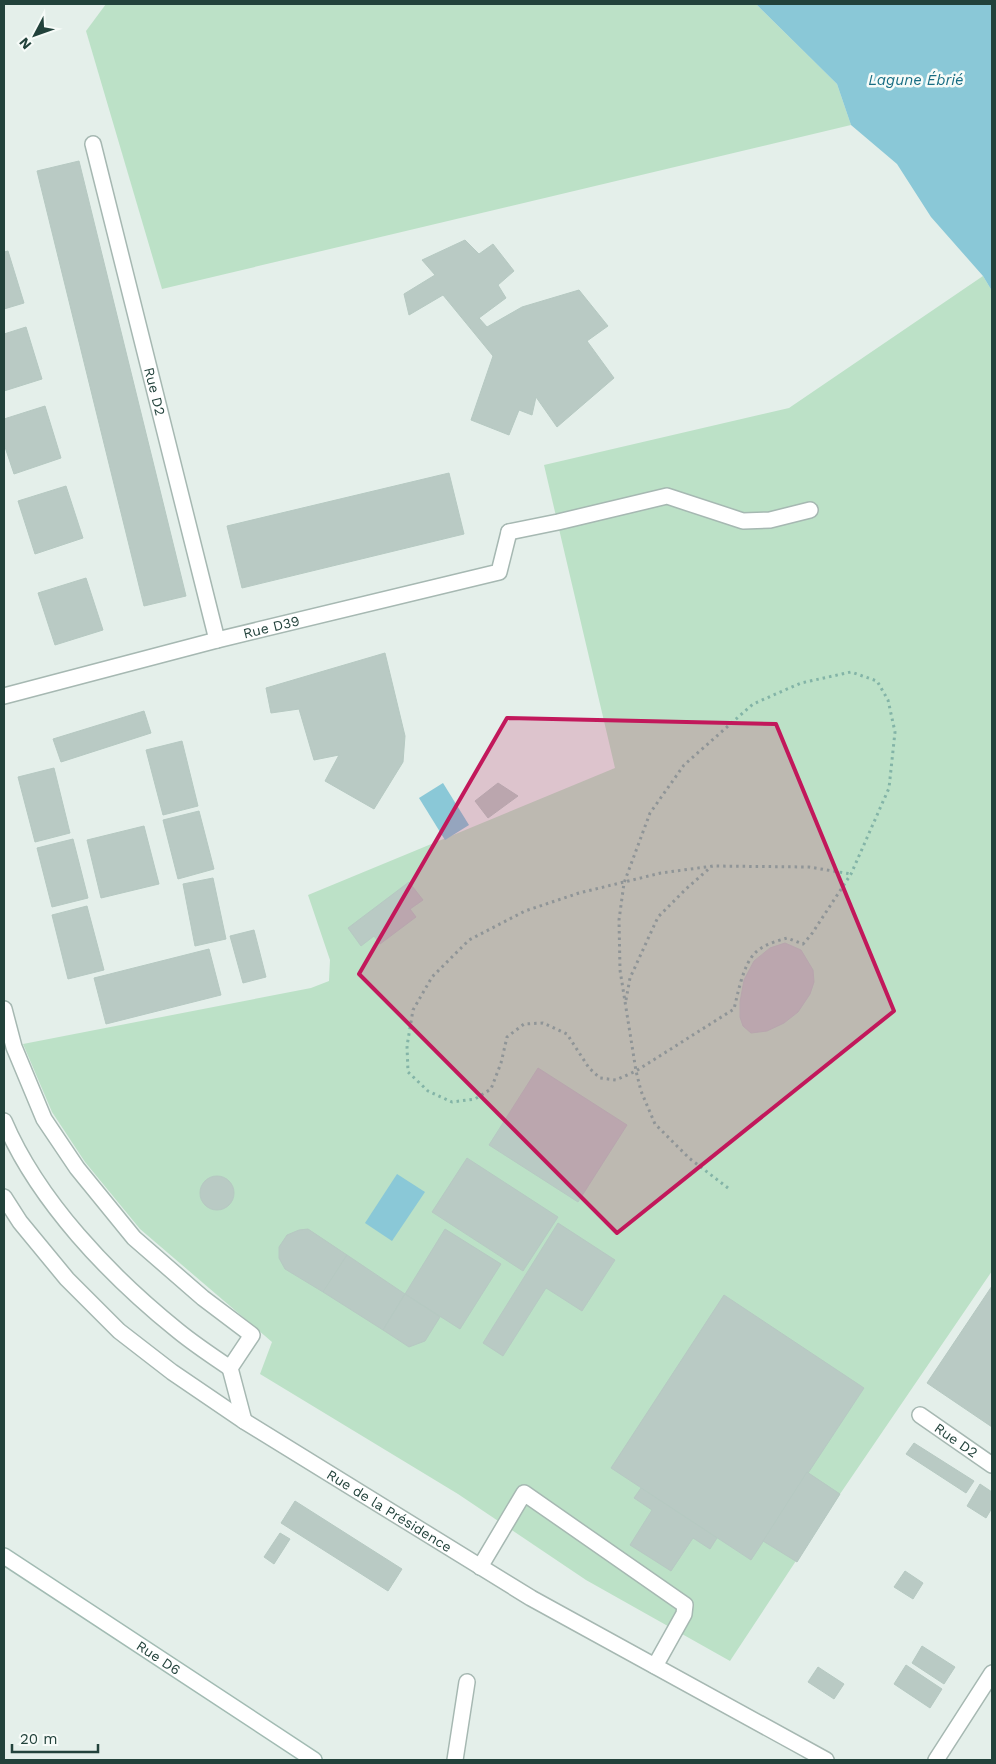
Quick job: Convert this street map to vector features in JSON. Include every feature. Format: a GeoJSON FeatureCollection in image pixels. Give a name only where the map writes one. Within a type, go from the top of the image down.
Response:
{"type":"FeatureCollection","features":[{"type":"Feature","properties":{"kind":"street","name":"Rue D2"},"geometry":{"type":"LineString","coordinates":[[93,144],[217,640]]}},
{"type":"Feature","properties":{"kind":"street","name":"Rue D39"},"geometry":{"type":"LineString","coordinates":[[4,696],[217,640],[499,572],[509,532],[667,496],[744,521],[770,520],[810,510]]}},
{"type":"Feature","properties":{"kind":"street"},"geometry":{"type":"LineString","coordinates":[[4,1009],[14,1046],[44,1119],[77,1168],[134,1238],[203,1298],[252,1335],[230,1368]]}},
{"type":"Feature","properties":{"kind":"street"},"geometry":{"type":"LineString","coordinates":[[4,1121],[10,1137],[46,1195],[104,1265],[178,1330],[230,1368],[244,1421]]}},
{"type":"Feature","properties":{"kind":"street","name":"Rue de la Présidence"},"geometry":{"type":"LineString","coordinates":[[4,1198],[20,1222],[67,1279],[119,1331],[172,1372],[244,1421],[531,1598],[826,1760]]}},
{"type":"Feature","properties":{"kind":"street","name":"Rue D2"},"geometry":{"type":"LineString","coordinates":[[920,1415],[992,1465]]}},
{"type":"Feature","properties":{"kind":"street"},"geometry":{"type":"LineString","coordinates":[[480,1567],[524,1493],[685,1605],[684,1614],[655,1666]]}},
{"type":"Feature","properties":{"kind":"street","name":"Rue D6"},"geometry":{"type":"LineString","coordinates":[[4,1556],[314,1760]]}},
{"type":"Feature","properties":{"kind":"street"},"geometry":{"type":"LineString","coordinates":[[936,1760],[992,1673]]}},
{"type":"Feature","properties":{"kind":"street"},"geometry":{"type":"LineString","coordinates":[[455,1760],[467,1682]]}},
{"type":"Feature","properties":{"kind":"path"},"geometry":{"type":"LineString","coordinates":[[728,1188],[689,1158],[655,1124],[641,1092],[636,1071],[620,970],[619,920],[624,883],[650,813],[684,765],[753,704],[801,683],[851,672],[876,681],[888,700],[896,732],[889,788],[851,874],[811,935],[803,944],[786,938],[771,943],[754,954],[745,970],[734,1009],[636,1071],[616,1080],[600,1078],[589,1068],[567,1034],[543,1023],[524,1024],[507,1037],[501,1063],[491,1089],[475,1099],[452,1102],[428,1091],[408,1072],[407,1046],[413,1010],[432,977],[469,940],[525,911],[579,893],[624,883],[661,873],[713,866],[809,867],[851,874]]}},
{"type":"Feature","properties":{"kind":"path"},"geometry":{"type":"LineString","coordinates":[[625,1004],[630,978],[658,917],[713,866]]}},
{"type":"Feature","properties":{"kind":"highlighted area"},"geometry":{"type":"Polygon","coordinates":[[[507,718],[776,724],[894,1011],[617,1233],[359,974],[507,718]]]}},
{"type":"Feature","properties":{"kind":"green space"},"geometry":{"type":"Polygon","coordinates":[[[106,4],[756,4],[837,84],[851,125],[162,289],[86,31],[106,4]]]}},
{"type":"Feature","properties":{"kind":"green space"},"geometry":{"type":"Polygon","coordinates":[[[983,276],[992,291],[992,1271],[840,1494],[730,1661],[586,1580],[458,1494],[260,1374],[272,1342],[140,1229],[85,1162],[52,1112],[23,1044],[311,988],[329,981],[330,960],[308,895],[615,768],[544,465],[789,408],[983,276]]]}},
{"type":"Feature","properties":{"kind":"water","name":"Lagune Ébrié"},"geometry":{"type":"Polygon","coordinates":[[[756,4],[992,4],[992,291],[983,276],[931,217],[897,164],[851,125],[837,84],[756,4]]]}},
{"type":"Feature","properties":{"kind":"water"},"geometry":{"type":"Polygon","coordinates":[[[443,783],[469,825],[445,840],[419,798],[443,783]]]}},
{"type":"Feature","properties":{"kind":"water"},"geometry":{"type":"Polygon","coordinates":[[[397,1174],[425,1192],[392,1241],[365,1223],[397,1174]]]}},
{"type":"Feature","properties":{"kind":"building"},"geometry":{"type":"Polygon","coordinates":[[[79,161],[186,596],[144,606],[37,171],[79,161]]]}},
{"type":"Feature","properties":{"kind":"building"},"geometry":{"type":"Polygon","coordinates":[[[465,240],[479,254],[493,244],[514,271],[498,285],[506,298],[479,318],[487,327],[522,307],[579,290],[608,326],[587,341],[614,378],[557,427],[536,397],[532,415],[519,410],[509,435],[471,420],[493,356],[443,295],[409,315],[404,294],[435,275],[422,260],[465,240]]]}},
{"type":"Feature","properties":{"kind":"building"},"geometry":{"type":"Polygon","coordinates":[[[8,251],[24,303],[4,309],[4,252],[8,251]]]}},
{"type":"Feature","properties":{"kind":"building"},"geometry":{"type":"Polygon","coordinates":[[[26,327],[42,379],[4,391],[4,334],[26,327]]]}},
{"type":"Feature","properties":{"kind":"building"},"geometry":{"type":"Polygon","coordinates":[[[45,406],[61,458],[14,474],[4,444],[4,419],[45,406]]]}},
{"type":"Feature","properties":{"kind":"building"},"geometry":{"type":"Polygon","coordinates":[[[449,473],[464,534],[242,588],[227,526],[449,473]]]}},
{"type":"Feature","properties":{"kind":"building"},"geometry":{"type":"Polygon","coordinates":[[[66,486],[83,538],[35,554],[18,501],[66,486]]]}},
{"type":"Feature","properties":{"kind":"building"},"geometry":{"type":"Polygon","coordinates":[[[86,578],[103,630],[55,645],[38,593],[86,578]]]}},
{"type":"Feature","properties":{"kind":"building"},"geometry":{"type":"Polygon","coordinates":[[[385,653],[405,736],[403,762],[374,809],[325,781],[339,755],[314,760],[299,709],[271,713],[266,688],[385,653]]]}},
{"type":"Feature","properties":{"kind":"building"},"geometry":{"type":"Polygon","coordinates":[[[144,711],[151,733],[61,762],[53,739],[144,711]]]}},
{"type":"Feature","properties":{"kind":"building"},"geometry":{"type":"Polygon","coordinates":[[[182,741],[198,806],[163,815],[146,750],[182,741]]]}},
{"type":"Feature","properties":{"kind":"building"},"geometry":{"type":"Polygon","coordinates":[[[54,768],[70,833],[35,842],[18,777],[54,768]]]}},
{"type":"Feature","properties":{"kind":"building"},"geometry":{"type":"Polygon","coordinates":[[[498,783],[518,796],[488,818],[475,801],[498,783]]]}},
{"type":"Feature","properties":{"kind":"building"},"geometry":{"type":"Polygon","coordinates":[[[199,811],[214,869],[178,879],[163,820],[199,811]]]}},
{"type":"Feature","properties":{"kind":"building"},"geometry":{"type":"Polygon","coordinates":[[[144,826],[159,884],[101,898],[87,840],[144,826]]]}},
{"type":"Feature","properties":{"kind":"building"},"geometry":{"type":"Polygon","coordinates":[[[73,839],[88,898],[52,907],[37,848],[73,839]]]}},
{"type":"Feature","properties":{"kind":"building"},"geometry":{"type":"Polygon","coordinates":[[[213,878],[226,939],[195,946],[183,884],[213,878]]]}},
{"type":"Feature","properties":{"kind":"building"},"geometry":{"type":"Polygon","coordinates":[[[409,882],[423,900],[410,909],[416,917],[380,944],[374,936],[361,946],[348,928],[409,882]]]}},
{"type":"Feature","properties":{"kind":"building"},"geometry":{"type":"Polygon","coordinates":[[[87,906],[104,970],[68,979],[52,915],[87,906]]]}},
{"type":"Feature","properties":{"kind":"building"},"geometry":{"type":"Polygon","coordinates":[[[254,930],[266,977],[243,983],[230,936],[254,930]]]}},
{"type":"Feature","properties":{"kind":"building"},"geometry":{"type":"Polygon","coordinates":[[[785,943],[801,950],[813,970],[814,982],[810,994],[798,1012],[784,1023],[767,1031],[751,1033],[743,1026],[740,1017],[740,1002],[744,980],[754,961],[770,948],[785,943]]]}},
{"type":"Feature","properties":{"kind":"building"},"geometry":{"type":"Polygon","coordinates":[[[209,949],[221,995],[106,1024],[94,978],[209,949]]]}},
{"type":"Feature","properties":{"kind":"building"},"geometry":{"type":"Polygon","coordinates":[[[538,1068],[627,1125],[578,1202],[489,1145],[538,1068]]]}},
{"type":"Feature","properties":{"kind":"building"},"geometry":{"type":"Polygon","coordinates":[[[467,1158],[558,1217],[523,1271],[432,1212],[467,1158]]]}},
{"type":"Feature","properties":{"kind":"building"},"geometry":{"type":"Polygon","coordinates":[[[217,1176],[224,1177],[229,1181],[233,1186],[233,1200],[229,1205],[224,1209],[217,1210],[210,1209],[205,1205],[201,1200],[200,1193],[201,1186],[205,1181],[210,1177],[217,1176]]]}},
{"type":"Feature","properties":{"kind":"building"},"geometry":{"type":"Polygon","coordinates":[[[558,1223],[615,1260],[582,1311],[546,1288],[503,1356],[483,1343],[558,1223]]]}},
{"type":"Feature","properties":{"kind":"building"},"geometry":{"type":"Polygon","coordinates":[[[308,1229],[347,1255],[323,1292],[285,1269],[279,1258],[279,1247],[287,1235],[299,1230],[308,1229]]]}},
{"type":"Feature","properties":{"kind":"building"},"geometry":{"type":"Polygon","coordinates":[[[445,1229],[501,1264],[460,1329],[405,1294],[445,1229]]]}},
{"type":"Feature","properties":{"kind":"building"},"geometry":{"type":"Polygon","coordinates":[[[347,1255],[405,1294],[383,1330],[323,1292],[347,1255]]]}},
{"type":"Feature","properties":{"kind":"building"},"geometry":{"type":"Polygon","coordinates":[[[992,1286],[992,1427],[927,1383],[992,1286]]]}},
{"type":"Feature","properties":{"kind":"building"},"geometry":{"type":"Polygon","coordinates":[[[405,1294],[440,1317],[425,1341],[409,1347],[383,1330],[405,1294]]]}},
{"type":"Feature","properties":{"kind":"building"},"geometry":{"type":"Polygon","coordinates":[[[724,1295],[864,1388],[751,1560],[611,1468],[724,1295]]]}},
{"type":"Feature","properties":{"kind":"building"},"geometry":{"type":"Polygon","coordinates":[[[914,1443],[974,1481],[966,1493],[906,1454],[914,1443]]]}},
{"type":"Feature","properties":{"kind":"building"},"geometry":{"type":"Polygon","coordinates":[[[807,1472],[840,1494],[797,1562],[763,1541],[807,1472]]]}},
{"type":"Feature","properties":{"kind":"building"},"geometry":{"type":"Polygon","coordinates":[[[980,1484],[992,1492],[992,1508],[986,1518],[967,1506],[980,1484]]]}},
{"type":"Feature","properties":{"kind":"building"},"geometry":{"type":"Polygon","coordinates":[[[641,1488],[717,1538],[710,1549],[693,1538],[671,1571],[630,1545],[652,1510],[634,1498],[641,1488]]]}},
{"type":"Feature","properties":{"kind":"building"},"geometry":{"type":"Polygon","coordinates":[[[295,1501],[402,1569],[388,1591],[281,1523],[295,1501]]]}},
{"type":"Feature","properties":{"kind":"building"},"geometry":{"type":"Polygon","coordinates":[[[280,1533],[290,1539],[274,1564],[264,1557],[280,1533]]]}},
{"type":"Feature","properties":{"kind":"building"},"geometry":{"type":"Polygon","coordinates":[[[905,1571],[923,1583],[913,1599],[894,1587],[905,1571]]]}},
{"type":"Feature","properties":{"kind":"building"},"geometry":{"type":"Polygon","coordinates":[[[922,1646],[955,1667],[944,1684],[912,1663],[922,1646]]]}},
{"type":"Feature","properties":{"kind":"building"},"geometry":{"type":"Polygon","coordinates":[[[906,1665],[942,1689],[930,1708],[894,1684],[906,1665]]]}},
{"type":"Feature","properties":{"kind":"building"},"geometry":{"type":"Polygon","coordinates":[[[818,1667],[844,1684],[834,1699],[808,1682],[818,1667]]]}}]}
